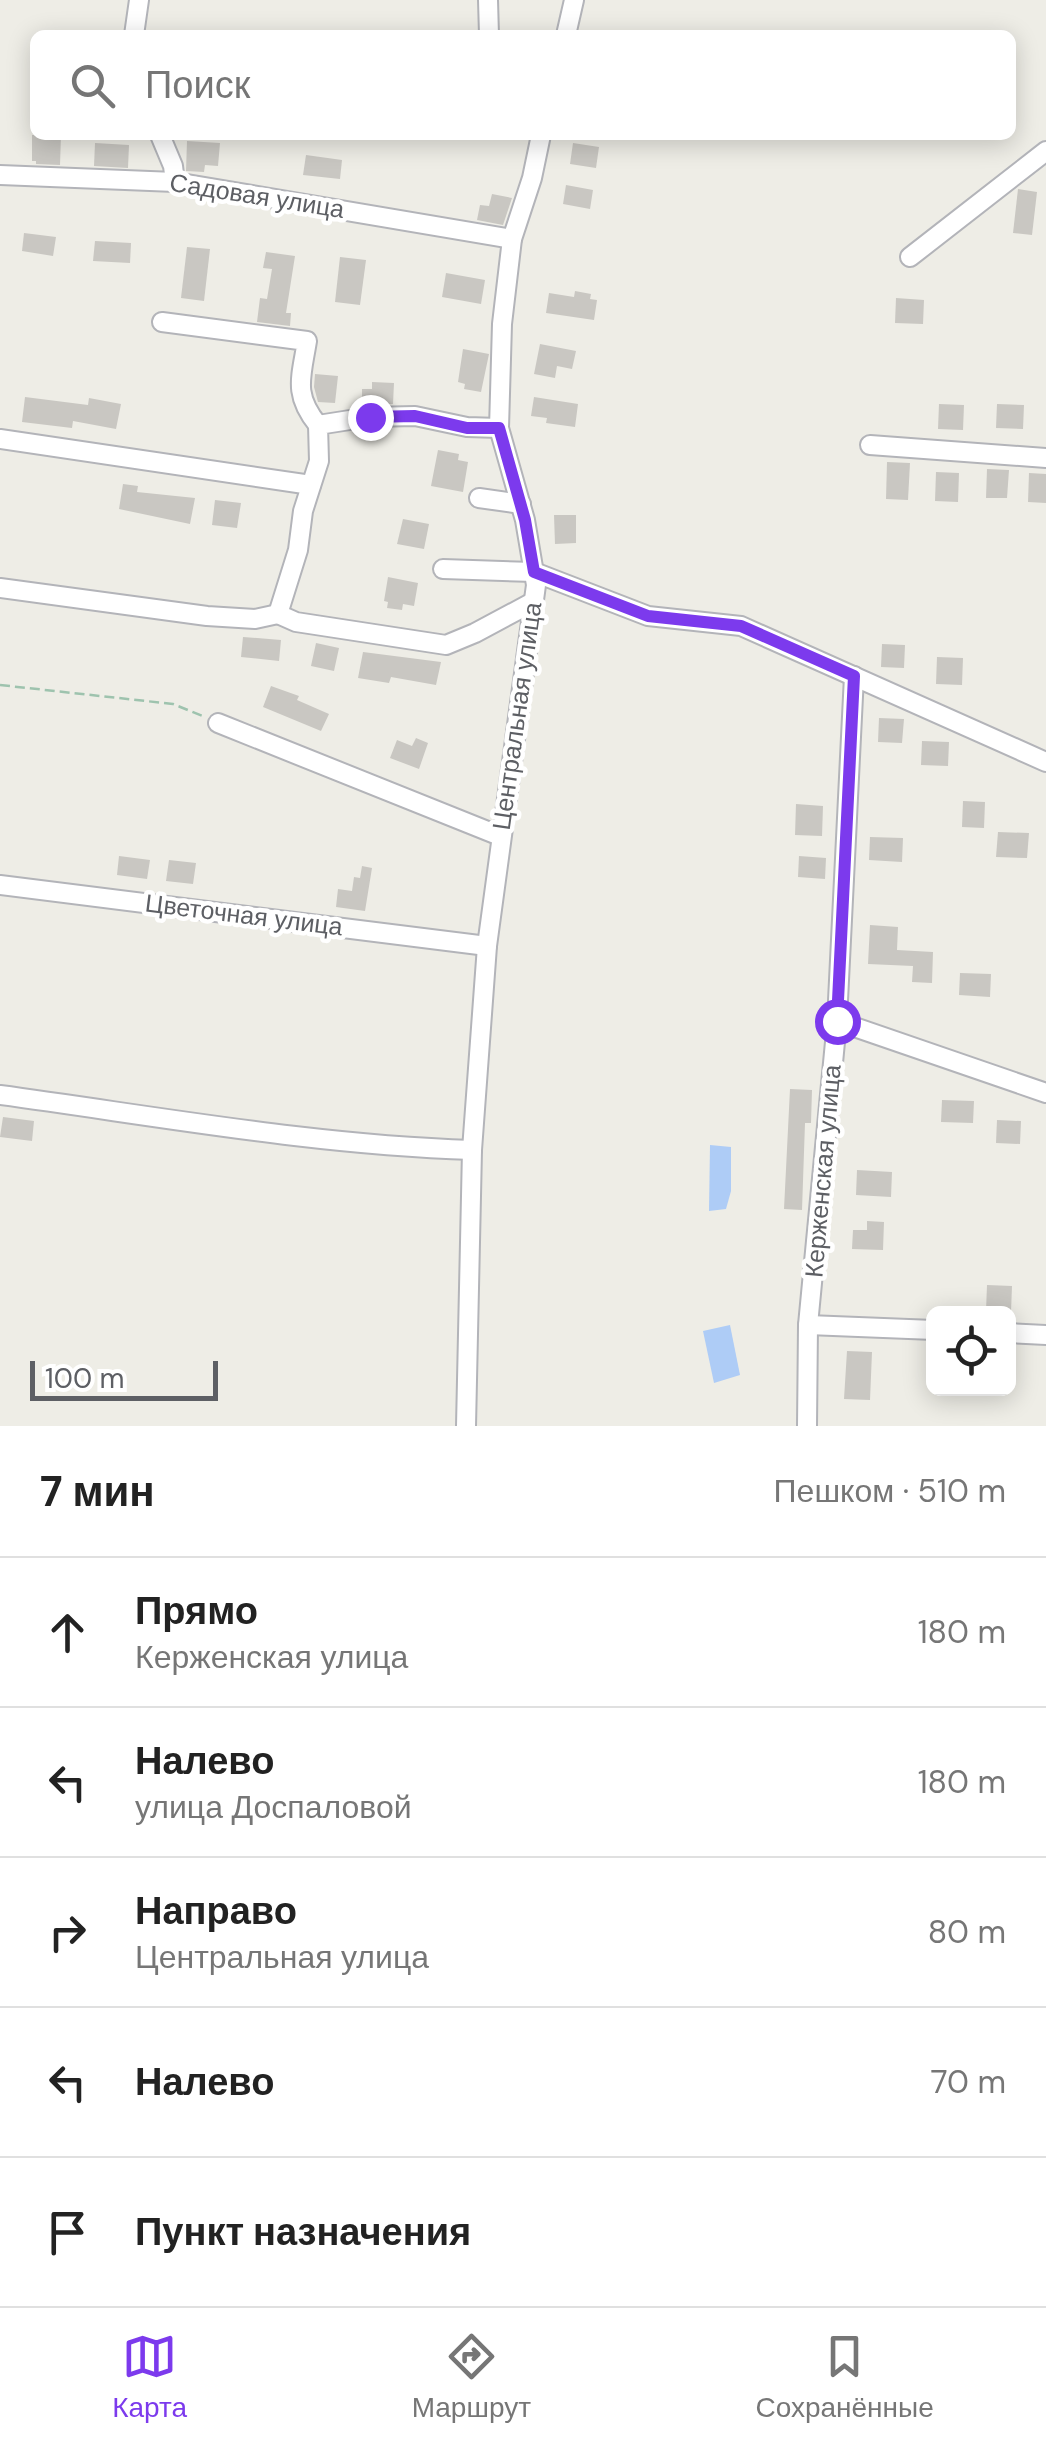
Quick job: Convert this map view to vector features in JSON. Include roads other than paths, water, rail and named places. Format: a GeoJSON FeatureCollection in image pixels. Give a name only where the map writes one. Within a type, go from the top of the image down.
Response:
{"type":"FeatureCollection","features":[{"type":"Feature","properties":{"kind":"street"},"geometry":{"type":"LineString","coordinates":[[135,30],[139,0]]}},
{"type":"Feature","properties":{"kind":"street"},"geometry":{"type":"LineString","coordinates":[[488,0],[489,30]]}},
{"type":"Feature","properties":{"kind":"street"},"geometry":{"type":"LineString","coordinates":[[567,30],[574,0]]}},
{"type":"Feature","properties":{"kind":"street"},"geometry":{"type":"LineString","coordinates":[[162,140],[175,182]]}},
{"type":"Feature","properties":{"kind":"street","name":"Центральная улица"},"geometry":{"type":"LineString","coordinates":[[466,1426],[472,1150],[487,946],[534,572],[521,504],[499,428],[502,324],[512,239],[540,140]]}},
{"type":"Feature","properties":{"kind":"street"},"geometry":{"type":"LineString","coordinates":[[910,256],[1046,151]]}},
{"type":"Feature","properties":{"kind":"street","name":"Садовая улица"},"geometry":{"type":"LineString","coordinates":[[0,174],[175,182],[512,239]]}},
{"type":"Feature","properties":{"kind":"street"},"geometry":{"type":"LineString","coordinates":[[162,322],[307,341],[299,390],[304,408],[318,425],[319,461],[278,614]]}},
{"type":"Feature","properties":{"kind":"street"},"geometry":{"type":"LineString","coordinates":[[318,425],[370,417],[415,416],[467,428],[499,428]]}},
{"type":"Feature","properties":{"kind":"street"},"geometry":{"type":"LineString","coordinates":[[0,439],[311,484]]}},
{"type":"Feature","properties":{"kind":"street"},"geometry":{"type":"LineString","coordinates":[[870,445],[1046,458]]}},
{"type":"Feature","properties":{"kind":"street"},"geometry":{"type":"LineString","coordinates":[[480,498],[521,504]]}},
{"type":"Feature","properties":{"kind":"street"},"geometry":{"type":"LineString","coordinates":[[443,569],[534,572],[648,616],[741,626],[1046,762]]}},
{"type":"Feature","properties":{"kind":"street"},"geometry":{"type":"LineString","coordinates":[[0,588],[207,616],[255,619],[278,614],[296,622],[446,645],[533,602]]}},
{"type":"Feature","properties":{"kind":"street","name":"Керженская улица"},"geometry":{"type":"LineString","coordinates":[[807,1426],[808,1325],[837,1021],[854,676]]}},
{"type":"Feature","properties":{"kind":"street"},"geometry":{"type":"LineString","coordinates":[[218,722],[500,836]]}},
{"type":"Feature","properties":{"kind":"street","name":"Цветочная улица"},"geometry":{"type":"LineString","coordinates":[[0,885],[487,946]]}},
{"type":"Feature","properties":{"kind":"street"},"geometry":{"type":"LineString","coordinates":[[837,1021],[1046,1093]]}},
{"type":"Feature","properties":{"kind":"street"},"geometry":{"type":"LineString","coordinates":[[0,1095],[254,1129],[430,1149],[472,1150]]}},
{"type":"Feature","properties":{"kind":"street"},"geometry":{"type":"LineString","coordinates":[[808,1325],[926,1330]]}},
{"type":"Feature","properties":{"kind":"street"},"geometry":{"type":"LineString","coordinates":[[1016,1333],[1046,1335]]}},
{"type":"Feature","properties":{"kind":"water"},"geometry":{"type":"Polygon","coordinates":[[[710,1145],[731,1147],[731,1191],[726,1209],[709,1211],[710,1145]]]}},
{"type":"Feature","properties":{"kind":"water"},"geometry":{"type":"Polygon","coordinates":[[[730,1325],[740,1375],[714,1383],[703,1331],[730,1325]]]}}]}
